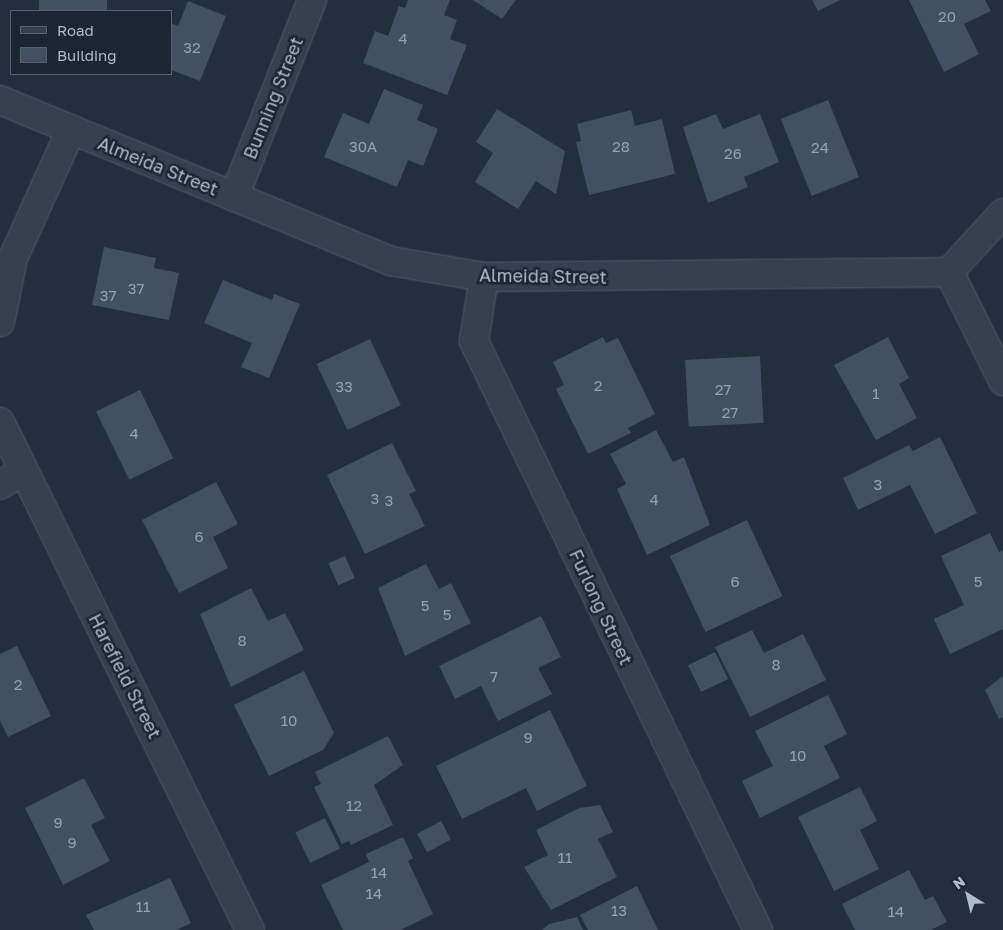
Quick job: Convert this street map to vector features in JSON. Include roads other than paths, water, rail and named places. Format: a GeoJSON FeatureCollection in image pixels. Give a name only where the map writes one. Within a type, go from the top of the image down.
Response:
{"type":"FeatureCollection","features":[{"type":"Feature","properties":{"kind":"street","name":"Bunning Street"},"geometry":{"type":"LineString","coordinates":[[234,197],[312,0]]}},
{"type":"Feature","properties":{"kind":"street","name":"Almeida Street"},"geometry":{"type":"LineString","coordinates":[[0,100],[390,261],[484,277],[949,272]]}},
{"type":"Feature","properties":{"kind":"street"},"geometry":{"type":"LineString","coordinates":[[0,322],[13,258],[70,130]]}},
{"type":"Feature","properties":{"kind":"street"},"geometry":{"type":"LineString","coordinates":[[1003,213],[949,272],[1003,381]]}},
{"type":"Feature","properties":{"kind":"street","name":"Furlong Street"},"geometry":{"type":"LineString","coordinates":[[484,277],[474,341],[758,930]]}},
{"type":"Feature","properties":{"kind":"street","name":"Harefield Street"},"geometry":{"type":"LineString","coordinates":[[0,422],[11,479],[250,930]]}}]}
